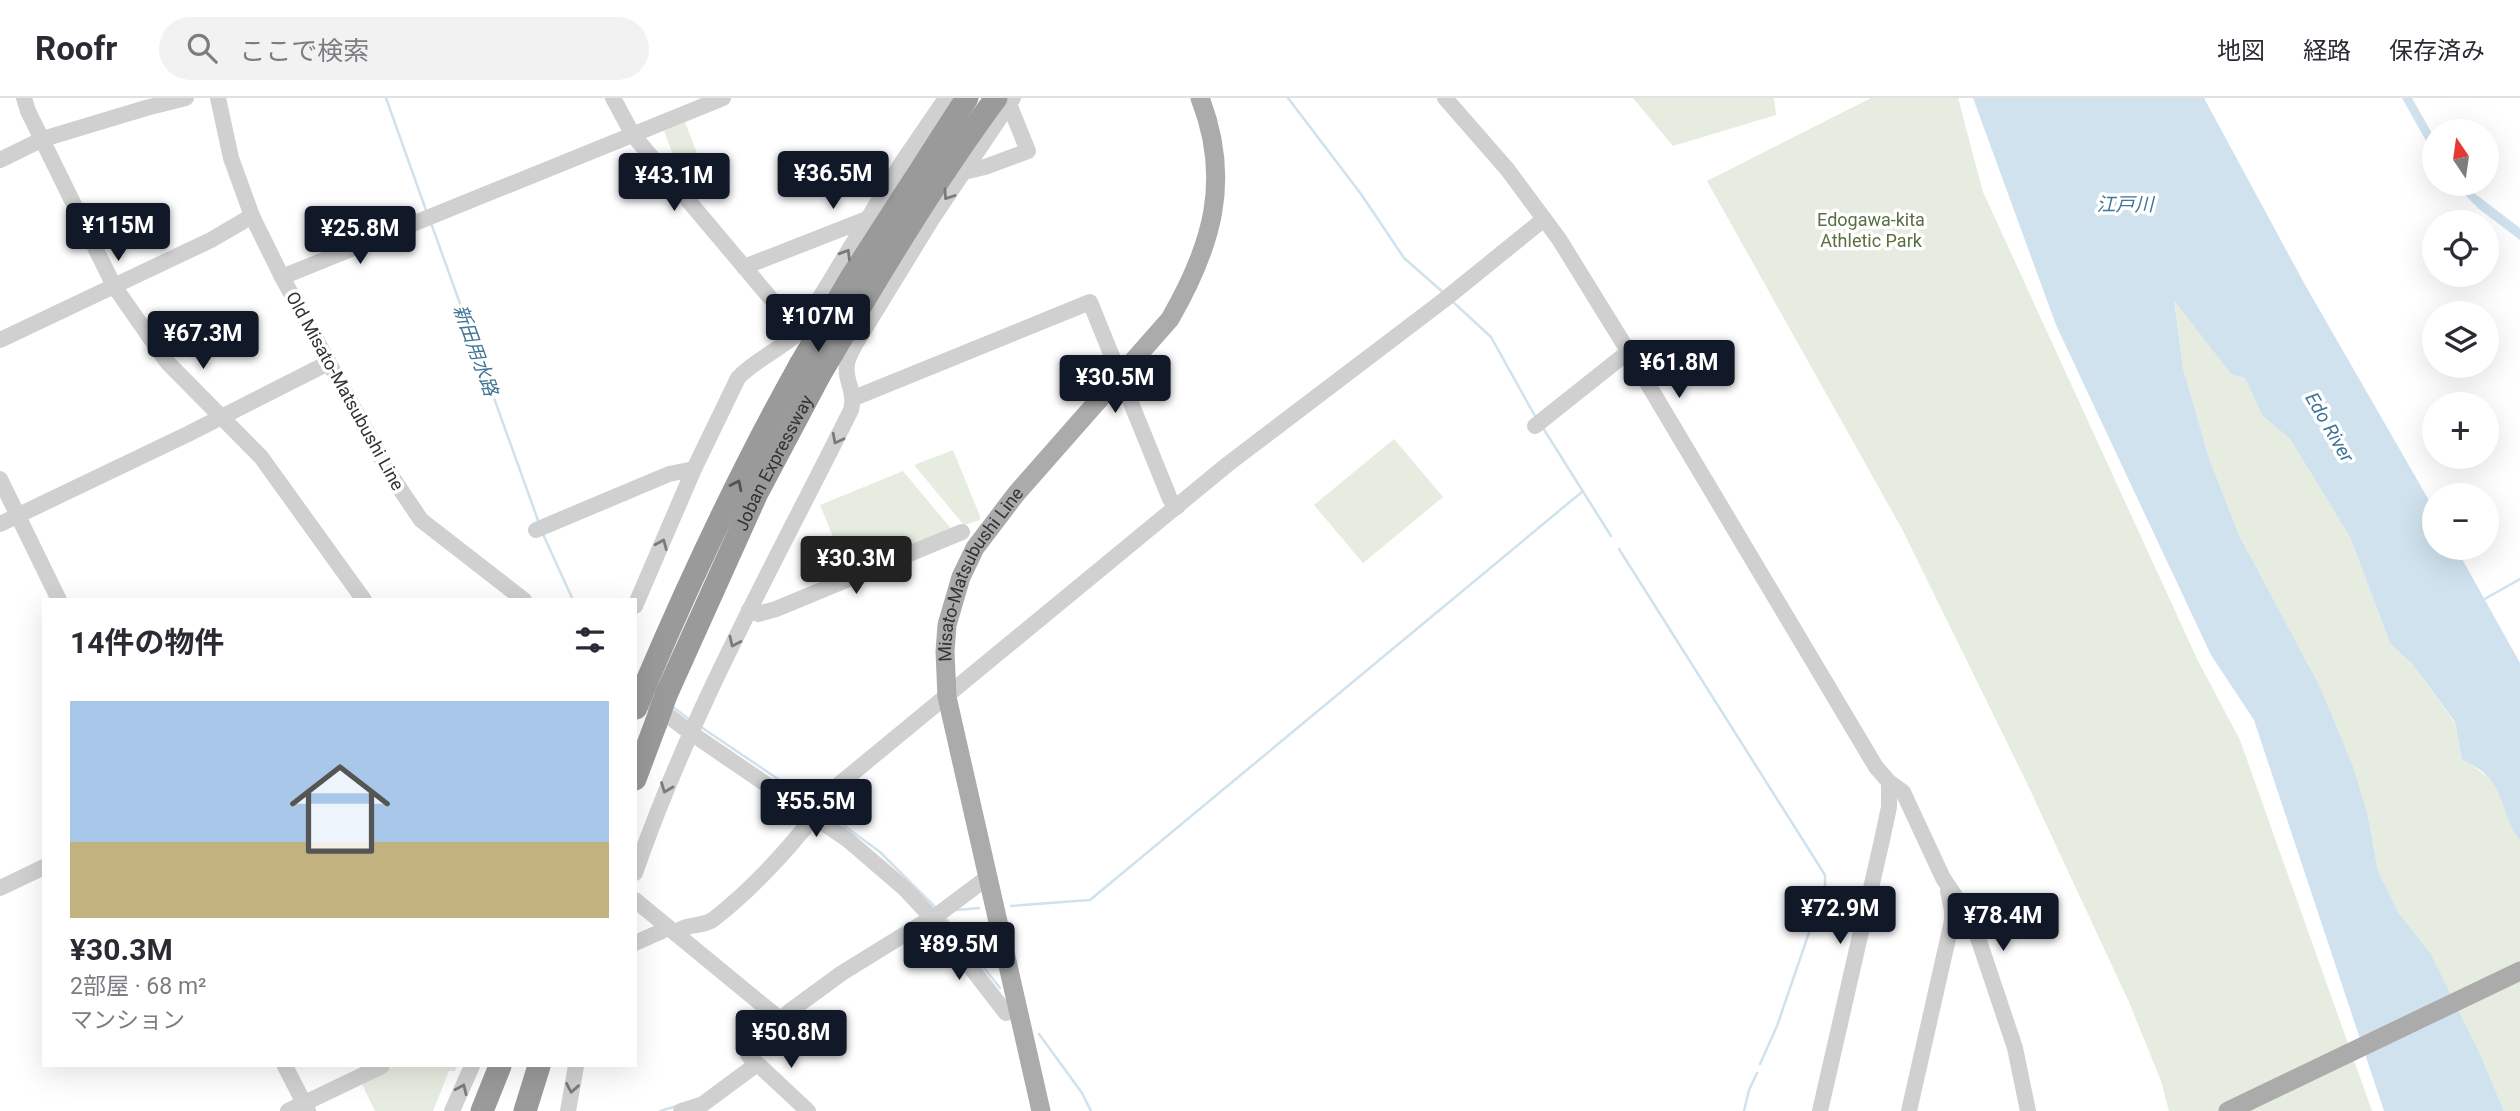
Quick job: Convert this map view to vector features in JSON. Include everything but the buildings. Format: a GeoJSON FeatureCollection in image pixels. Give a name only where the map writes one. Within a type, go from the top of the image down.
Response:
{"type":"FeatureCollection","features":[{"type":"Feature","properties":{"kind":"highway","name":"Joban Expressway"},"geometry":{"type":"LineString","coordinates":[[637,774],[666,695],[757,494],[850,278],[967,98]]}},
{"type":"Feature","properties":{"kind":"highway","name":"Joban Expressway"},"geometry":{"type":"LineString","coordinates":[[639,697],[680,602],[731,496],[810,371],[870,289],[925,202],[1006,100]]}},
{"type":"Feature","properties":{"kind":"highway"},"geometry":{"type":"LineString","coordinates":[[482,1111],[500,1067]]}},
{"type":"Feature","properties":{"kind":"highway"},"geometry":{"type":"LineString","coordinates":[[494,1111],[512,1067]]}},
{"type":"Feature","properties":{"kind":"highway"},"geometry":{"type":"LineString","coordinates":[[525,1111],[539,1067]]}},
{"type":"Feature","properties":{"kind":"highway"},"geometry":{"type":"LineString","coordinates":[[538,1111],[547,1067]]}},
{"type":"Feature","properties":{"kind":"main road","name":"Misato-Matsubushi Line"},"geometry":{"type":"LineString","coordinates":[[1041,1111],[947,697],[947,625],[961,577],[988,528],[1170,319],[1191,282],[1212,220],[1215,179],[1212,141],[1200,98]]}},
{"type":"Feature","properties":{"kind":"main road"},"geometry":{"type":"LineString","coordinates":[[2228,1111],[2520,971]]}},
{"type":"Feature","properties":{"kind":"street"},"geometry":{"type":"LineString","coordinates":[[24,98],[114,286],[167,362],[261,457],[363,598]]}},
{"type":"Feature","properties":{"kind":"street"},"geometry":{"type":"LineString","coordinates":[[0,160],[43,139],[186,98]]}},
{"type":"Feature","properties":{"kind":"street","name":"Old Misato-Matsubushi Line"},"geometry":{"type":"LineString","coordinates":[[218,98],[231,158],[252,216],[282,277],[388,471],[421,520],[514,598]]}},
{"type":"Feature","properties":{"kind":"street"},"geometry":{"type":"LineString","coordinates":[[613,98],[633,135],[744,267],[801,328],[851,353]]}},
{"type":"Feature","properties":{"kind":"street"},"geometry":{"type":"LineString","coordinates":[[282,277],[723,98]]}},
{"type":"Feature","properties":{"kind":"street"},"geometry":{"type":"LineString","coordinates":[[637,601],[738,378],[747,368],[787,344],[801,328],[869,216],[946,98]]}},
{"type":"Feature","properties":{"kind":"street"},"geometry":{"type":"LineString","coordinates":[[1445,98],[1500,161],[1544,219],[1630,354],[1877,767],[1889,782],[1903,792],[1943,878],[1973,923],[2015,1048],[2028,1111]]}},
{"type":"Feature","properties":{"kind":"street"},"geometry":{"type":"LineString","coordinates":[[964,172],[1028,150],[1006,100]]}},
{"type":"Feature","properties":{"kind":"street"},"geometry":{"type":"LineString","coordinates":[[637,868],[675,767],[749,610],[851,410],[854,398],[847,377],[847,364],[851,353],[1006,100]]}},
{"type":"Feature","properties":{"kind":"street"},"geometry":{"type":"LineString","coordinates":[[0,341],[211,240],[252,216]]}},
{"type":"Feature","properties":{"kind":"street"},"geometry":{"type":"LineString","coordinates":[[744,267],[869,216],[876,217],[918,241]]}},
{"type":"Feature","properties":{"kind":"street"},"geometry":{"type":"LineString","coordinates":[[637,942],[714,919],[797,839],[815,809],[947,697],[1304,404],[1444,300],[1544,219]]}},
{"type":"Feature","properties":{"kind":"street"},"geometry":{"type":"LineString","coordinates":[[854,398],[1090,302],[1170,499],[1177,507]]}},
{"type":"Feature","properties":{"kind":"street"},"geometry":{"type":"LineString","coordinates":[[1535,426],[1623,356],[1630,354]]}},
{"type":"Feature","properties":{"kind":"street"},"geometry":{"type":"LineString","coordinates":[[0,524],[328,363]]}},
{"type":"Feature","properties":{"kind":"street"},"geometry":{"type":"LineString","coordinates":[[542,527],[669,474],[695,469]]}},
{"type":"Feature","properties":{"kind":"street"},"geometry":{"type":"LineString","coordinates":[[0,479],[58,598]]}},
{"type":"Feature","properties":{"kind":"street"},"geometry":{"type":"LineString","coordinates":[[749,610],[758,614],[776,609],[962,532]]}},
{"type":"Feature","properties":{"kind":"street"},"geometry":{"type":"LineString","coordinates":[[639,697],[695,726],[815,809],[880,866],[950,937],[959,939],[1001,933]]}},
{"type":"Feature","properties":{"kind":"street"},"geometry":{"type":"LineString","coordinates":[[1820,1111],[1889,807],[1889,782]]}},
{"type":"Feature","properties":{"kind":"street"},"geometry":{"type":"LineString","coordinates":[[0,888],[42,868]]}},
{"type":"Feature","properties":{"kind":"street"},"geometry":{"type":"LineString","coordinates":[[808,1111],[748,1055],[781,1020],[842,973],[935,922],[946,909],[988,877]]}},
{"type":"Feature","properties":{"kind":"street"},"geometry":{"type":"LineString","coordinates":[[1909,1111],[1953,915],[1943,878]]}},
{"type":"Feature","properties":{"kind":"street"},"geometry":{"type":"LineString","coordinates":[[637,902],[781,1020]]}},
{"type":"Feature","properties":{"kind":"street"},"geometry":{"type":"LineString","coordinates":[[935,922],[1006,1013]]}},
{"type":"Feature","properties":{"kind":"street"},"geometry":{"type":"LineString","coordinates":[[681,1111],[703,1104],[757,1064]]}},
{"type":"Feature","properties":{"kind":"street"},"geometry":{"type":"LineString","coordinates":[[286,1067],[306,1107]]}},
{"type":"Feature","properties":{"kind":"street"},"geometry":{"type":"LineString","coordinates":[[288,1111],[306,1107],[380,1067]]}},
{"type":"Feature","properties":{"kind":"street"},"geometry":{"type":"LineString","coordinates":[[452,1111],[472,1067]]}},
{"type":"Feature","properties":{"kind":"street"},"geometry":{"type":"LineString","coordinates":[[568,1111],[576,1067]]}},
{"type":"Feature","properties":{"kind":"green space"},"geometry":{"type":"Polygon","coordinates":[[[1633,98],[1774,98],[1776,115],[1673,146],[1633,98]]]}},
{"type":"Feature","properties":{"kind":"green space","name":"Edogawa-kita Athletic Park"},"geometry":{"type":"Polygon","coordinates":[[[1871,98],[1958,98],[1983,192],[2198,661],[2240,740],[2372,1111],[2169,1111],[2161,1081],[2129,1002],[2025,779],[1902,529],[1707,181],[1871,98]]]}},
{"type":"Feature","properties":{"kind":"green space"},"geometry":{"type":"Polygon","coordinates":[[[685,122],[712,192],[694,202],[670,170],[677,165],[664,131],[685,122]]]}},
{"type":"Feature","properties":{"kind":"green space"},"geometry":{"type":"Polygon","coordinates":[[[2174,298],[2231,374],[2245,378],[2262,415],[2290,439],[2350,537],[2390,643],[2413,665],[2455,723],[2462,760],[2497,785],[2520,840],[2520,1111],[2504,1111],[2481,1056],[2431,954],[2398,912],[2378,871],[2368,816],[2318,683],[2239,535],[2209,458],[2183,368],[2174,298]]]}},
{"type":"Feature","properties":{"kind":"green space"},"geometry":{"type":"Polygon","coordinates":[[[1394,439],[1443,497],[1363,563],[1314,505],[1394,439]]]}},
{"type":"Feature","properties":{"kind":"green space"},"geometry":{"type":"Polygon","coordinates":[[[953,450],[980,516],[980,520],[964,525],[914,465],[953,450]]]}},
{"type":"Feature","properties":{"kind":"green space"},"geometry":{"type":"Polygon","coordinates":[[[903,471],[953,531],[848,573],[820,505],[903,471]]]}},
{"type":"Feature","properties":{"kind":"green space"},"geometry":{"type":"Polygon","coordinates":[[[393,1067],[457,1067],[455,1071],[449,1071],[433,1111],[375,1111],[361,1082],[393,1067]]]}},
{"type":"Feature","properties":{"kind":"water","name":"江戸川"},"geometry":{"type":"Polygon","coordinates":[[[1973,98],[2204,98],[2304,283],[2422,488],[2422,560],[2463,560],[2520,663],[2520,840],[2488,776],[2462,760],[2455,722],[2413,665],[2390,643],[2350,537],[2290,439],[2262,415],[2245,378],[2231,374],[2174,300],[2183,368],[2209,458],[2239,535],[2318,683],[2352,764],[2368,816],[2378,871],[2398,912],[2431,954],[2481,1056],[2504,1111],[2384,1111],[2254,720],[2211,655],[2056,325],[1973,98]]]}},
{"type":"Feature","properties":{"kind":"water"},"geometry":{"type":"Polygon","coordinates":[[[2402,98],[2412,98],[2424,119],[2422,134],[2402,98]]]}},
{"type":"Feature","properties":{"kind":"water"},"geometry":{"type":"Polygon","coordinates":[[[2466,196],[2478,196],[2496,210],[2479,209],[2466,196]]]}},
{"type":"Feature","properties":{"kind":"water"},"geometry":{"type":"Polygon","coordinates":[[[2499,212],[2520,228],[2520,240],[2499,224],[2499,212]]]}},
{"type":"Feature","properties":{"kind":"waterway","name":"新田用水路"},"geometry":{"type":"LineString","coordinates":[[386,98],[427,213]]}},
{"type":"Feature","properties":{"kind":"waterway"},"geometry":{"type":"LineString","coordinates":[[1288,98],[1361,194],[1404,258],[1445,294]]}},
{"type":"Feature","properties":{"kind":"waterway","name":"新田用水路"},"geometry":{"type":"LineString","coordinates":[[431,223],[539,523]]}},
{"type":"Feature","properties":{"kind":"waterway"},"geometry":{"type":"LineString","coordinates":[[1452,301],[1491,337],[1535,416]]}},
{"type":"Feature","properties":{"kind":"waterway"},"geometry":{"type":"LineString","coordinates":[[1543,428],[1611,536]]}},
{"type":"Feature","properties":{"kind":"waterway"},"geometry":{"type":"LineString","coordinates":[[1011,906],[1090,900],[1583,491]]}},
{"type":"Feature","properties":{"kind":"waterway","name":"新田用水路"},"geometry":{"type":"LineString","coordinates":[[542,532],[572,598]]}},
{"type":"Feature","properties":{"kind":"waterway"},"geometry":{"type":"LineString","coordinates":[[1619,549],[1825,875],[1825,886],[1777,1026],[1760,1064]]}},
{"type":"Feature","properties":{"kind":"waterway"},"geometry":{"type":"LineString","coordinates":[[2481,601],[2520,579]]}},
{"type":"Feature","properties":{"kind":"waterway","name":"新田用水路"},"geometry":{"type":"LineString","coordinates":[[673,707],[690,720]]}},
{"type":"Feature","properties":{"kind":"waterway","name":"新田用水路"},"geometry":{"type":"LineString","coordinates":[[701,727],[812,802]]}},
{"type":"Feature","properties":{"kind":"waterway","name":"新田用水路"},"geometry":{"type":"LineString","coordinates":[[820,808],[880,852],[937,909]]}},
{"type":"Feature","properties":{"kind":"waterway"},"geometry":{"type":"LineString","coordinates":[[956,910],[979,908]]}},
{"type":"Feature","properties":{"kind":"waterway","name":"新田用水路"},"geometry":{"type":"LineString","coordinates":[[943,916],[952,926]]}},
{"type":"Feature","properties":{"kind":"waterway","name":"新田用水路"},"geometry":{"type":"LineString","coordinates":[[969,949],[1000,988]]}},
{"type":"Feature","properties":{"kind":"waterway","name":"新田用水路"},"geometry":{"type":"LineString","coordinates":[[1039,1034],[1082,1093],[1091,1111]]}},
{"type":"Feature","properties":{"kind":"waterway"},"geometry":{"type":"LineString","coordinates":[[1744,1111],[1757,1073]]}},
{"type":"Feature","properties":{"kind":"waterway"},"geometry":{"type":"LineString","coordinates":[[660,1111],[677,1106]]}},
{"type":"Feature","properties":{"kind":"water label","name":"Edo River"},"geometry":{"type":"Point","coordinates":[2330,427]}}]}
